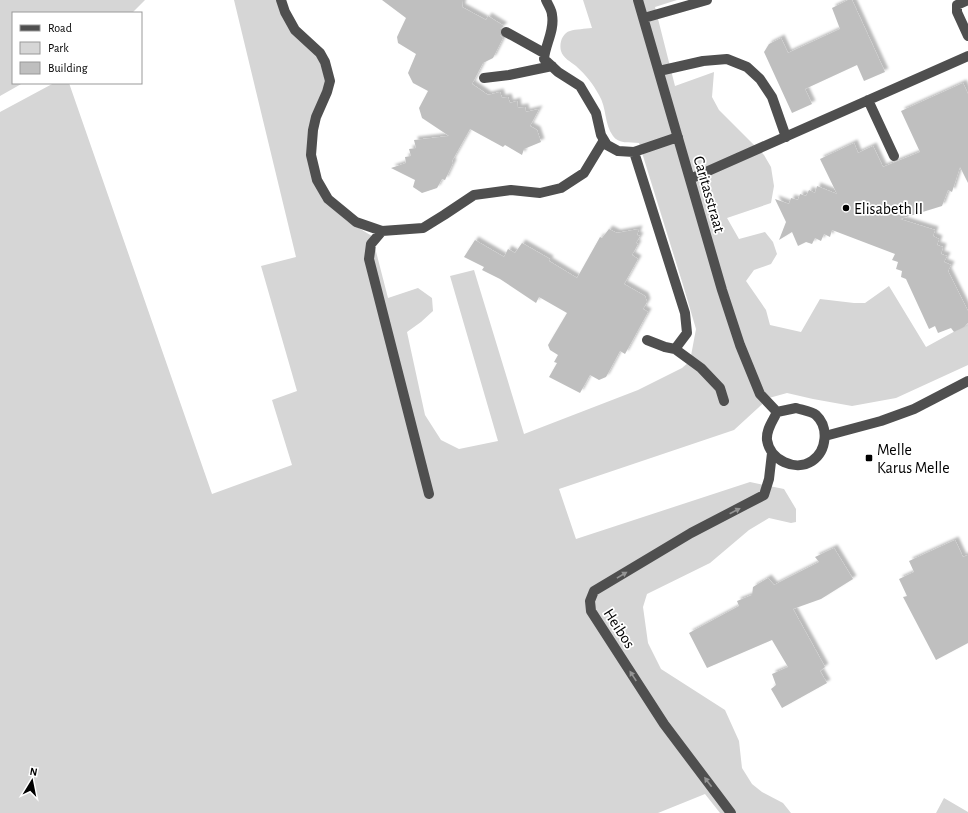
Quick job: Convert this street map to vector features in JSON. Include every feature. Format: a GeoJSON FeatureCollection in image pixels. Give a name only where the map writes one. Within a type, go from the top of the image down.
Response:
{"type":"FeatureCollection","features":[{"type":"Feature","properties":{"kind":"street"},"geometry":{"type":"LineString","coordinates":[[281,0],[284,12],[295,30],[320,53],[325,62],[330,81],[316,117],[313,130],[311,155],[317,180],[328,198],[356,222],[382,231],[423,228],[474,195],[511,190],[540,193],[561,188],[584,173],[604,140]]}},
{"type":"Feature","properties":{"kind":"street"},"geometry":{"type":"LineString","coordinates":[[546,0],[552,15],[551,32],[544,53],[544,59],[580,86],[596,113],[601,135],[607,145],[618,151],[634,152],[678,137]]}},
{"type":"Feature","properties":{"kind":"street","name":"Caritasstraat"},"geometry":{"type":"LineString","coordinates":[[638,0],[722,290],[740,345],[760,394],[778,412]]}},
{"type":"Feature","properties":{"kind":"street"},"geometry":{"type":"LineString","coordinates":[[644,18],[707,0]]}},
{"type":"Feature","properties":{"kind":"street"},"geometry":{"type":"LineString","coordinates":[[968,0],[957,2],[957,12],[968,36]]}},
{"type":"Feature","properties":{"kind":"street"},"geometry":{"type":"LineString","coordinates":[[506,32],[544,53]]}},
{"type":"Feature","properties":{"kind":"street"},"geometry":{"type":"LineString","coordinates":[[690,179],[968,56]]}},
{"type":"Feature","properties":{"kind":"street"},"geometry":{"type":"LineString","coordinates":[[659,71],[702,61],[727,59],[747,67],[760,79],[772,97],[786,137]]}},
{"type":"Feature","properties":{"kind":"street"},"geometry":{"type":"LineString","coordinates":[[484,78],[509,75],[552,66]]}},
{"type":"Feature","properties":{"kind":"street"},"geometry":{"type":"LineString","coordinates":[[868,100],[894,156]]}},
{"type":"Feature","properties":{"kind":"street"},"geometry":{"type":"LineString","coordinates":[[634,152],[685,312],[687,333],[675,349]]}},
{"type":"Feature","properties":{"kind":"street"},"geometry":{"type":"LineString","coordinates":[[382,231],[372,244],[369,259],[429,494]]}},
{"type":"Feature","properties":{"kind":"street"},"geometry":{"type":"LineString","coordinates":[[647,340],[675,349],[706,373],[720,388],[724,401]]}},
{"type":"Feature","properties":{"kind":"street"},"geometry":{"type":"LineString","coordinates":[[825,436],[882,421],[907,412],[968,381]]}},
{"type":"Feature","properties":{"kind":"street"},"geometry":{"type":"LineString","coordinates":[[796,408],[816,415],[823,426],[825,436],[822,450],[812,461],[798,466],[784,463],[772,453],[767,440],[768,428],[778,412],[796,408]]}},
{"type":"Feature","properties":{"kind":"street","name":"Heibos"},"geometry":{"type":"LineString","coordinates":[[731,813],[660,718],[591,611],[590,601],[594,591],[690,533],[764,495],[769,479],[772,453]]}},
{"type":"Feature","properties":{"kind":"green space"},"geometry":{"type":"Polygon","coordinates":[[[0,0],[145,0],[133,12],[12,12],[12,84],[21,84],[0,96],[0,0]]]}},
{"type":"Feature","properties":{"kind":"green space"},"geometry":{"type":"Polygon","coordinates":[[[234,0],[277,0],[319,56],[326,84],[309,131],[322,199],[347,221],[372,236],[388,298],[418,288],[432,298],[433,311],[407,332],[425,415],[441,440],[459,449],[498,441],[450,276],[474,270],[524,434],[638,390],[682,368],[690,361],[696,329],[639,143],[615,139],[608,126],[602,100],[597,91],[586,76],[565,58],[561,51],[560,45],[563,36],[567,32],[592,28],[583,0],[677,0],[655,7],[675,86],[714,72],[712,97],[719,110],[764,155],[771,167],[774,186],[771,203],[727,218],[739,239],[765,232],[773,242],[777,254],[771,264],[754,270],[746,281],[766,310],[770,325],[801,332],[820,299],[865,303],[889,286],[926,347],[968,324],[968,365],[896,398],[852,406],[787,393],[769,398],[734,430],[559,489],[576,539],[750,482],[784,489],[796,509],[796,522],[791,523],[769,518],[749,530],[710,563],[647,594],[643,607],[648,643],[661,669],[725,710],[739,741],[742,768],[752,784],[762,792],[783,803],[791,813],[720,813],[705,794],[658,813],[0,813],[0,112],[52,84],[69,84],[212,494],[292,465],[272,400],[297,391],[261,266],[296,257],[234,0]]]}},
{"type":"Feature","properties":{"kind":"green space"},"geometry":{"type":"Polygon","coordinates":[[[944,798],[968,812],[968,813],[936,813],[944,798]]]}},
{"type":"Feature","properties":{"kind":"building"},"geometry":{"type":"Polygon","coordinates":[[[382,0],[463,0],[462,7],[486,20],[488,16],[504,26],[500,29],[500,35],[503,38],[493,58],[483,63],[472,84],[488,95],[500,92],[502,98],[508,97],[510,103],[517,101],[518,108],[525,107],[526,112],[539,109],[530,126],[537,130],[541,142],[524,149],[522,155],[505,145],[503,147],[470,129],[452,161],[453,163],[445,180],[442,179],[437,188],[422,193],[413,187],[415,180],[391,168],[406,163],[405,157],[411,156],[409,149],[416,148],[414,140],[449,136],[422,118],[419,108],[428,91],[413,83],[408,73],[416,54],[398,43],[397,37],[406,18],[382,0]]]}},
{"type":"Feature","properties":{"kind":"building"},"geometry":{"type":"Polygon","coordinates":[[[848,0],[852,0],[885,72],[864,81],[857,65],[805,89],[812,104],[792,113],[764,52],[769,44],[781,38],[788,53],[840,29],[832,8],[848,0]]]}},
{"type":"Feature","properties":{"kind":"building","name":"Elisabeth II"},"geometry":{"type":"Polygon","coordinates":[[[963,83],[968,94],[968,183],[960,167],[952,192],[948,190],[942,206],[900,219],[935,230],[933,236],[939,239],[937,245],[943,247],[941,254],[947,256],[944,262],[951,265],[948,271],[968,311],[968,323],[964,327],[954,332],[951,328],[938,333],[935,326],[929,329],[906,279],[901,277],[902,271],[896,269],[898,262],[892,260],[895,254],[832,230],[830,237],[824,234],[821,241],[815,238],[812,244],[806,242],[798,246],[792,232],[779,240],[786,222],[775,199],[789,204],[791,198],[798,200],[800,194],[806,196],[809,190],[815,193],[817,186],[837,194],[820,159],[854,143],[858,153],[873,146],[883,167],[920,152],[901,111],[963,83]]]}},
{"type":"Feature","properties":{"kind":"building"},"geometry":{"type":"Polygon","coordinates":[[[609,229],[617,233],[639,229],[637,235],[640,236],[636,243],[638,244],[632,255],[638,259],[624,284],[645,296],[647,302],[643,309],[648,312],[625,354],[620,351],[606,377],[599,380],[590,375],[580,393],[549,377],[557,363],[554,362],[558,355],[550,350],[548,345],[567,313],[539,297],[536,303],[500,279],[482,270],[484,267],[464,257],[475,240],[504,257],[508,249],[515,253],[522,243],[550,259],[549,261],[577,278],[600,237],[602,238],[609,229]]]}},
{"type":"Feature","properties":{"kind":"building"},"geometry":{"type":"Polygon","coordinates":[[[955,540],[963,557],[968,555],[968,643],[936,660],[903,597],[907,596],[899,579],[914,572],[909,561],[955,540]]]}},
{"type":"Feature","properties":{"kind":"building"},"geometry":{"type":"Polygon","coordinates":[[[834,548],[853,579],[821,599],[793,609],[825,667],[820,671],[827,683],[782,708],[771,689],[776,685],[772,674],[788,667],[772,640],[707,668],[689,633],[739,606],[737,601],[752,595],[753,587],[768,578],[774,585],[819,562],[815,557],[834,548]]]}},
{"type":"Feature","properties":{"kind":"place","name":"Elisabeth II"},"geometry":{"type":"Point","coordinates":[846,208]}},
{"type":"Feature","properties":{"kind":"place","name":"Melle Karus Melle"},"geometry":{"type":"Point","coordinates":[869,458]}}]}
